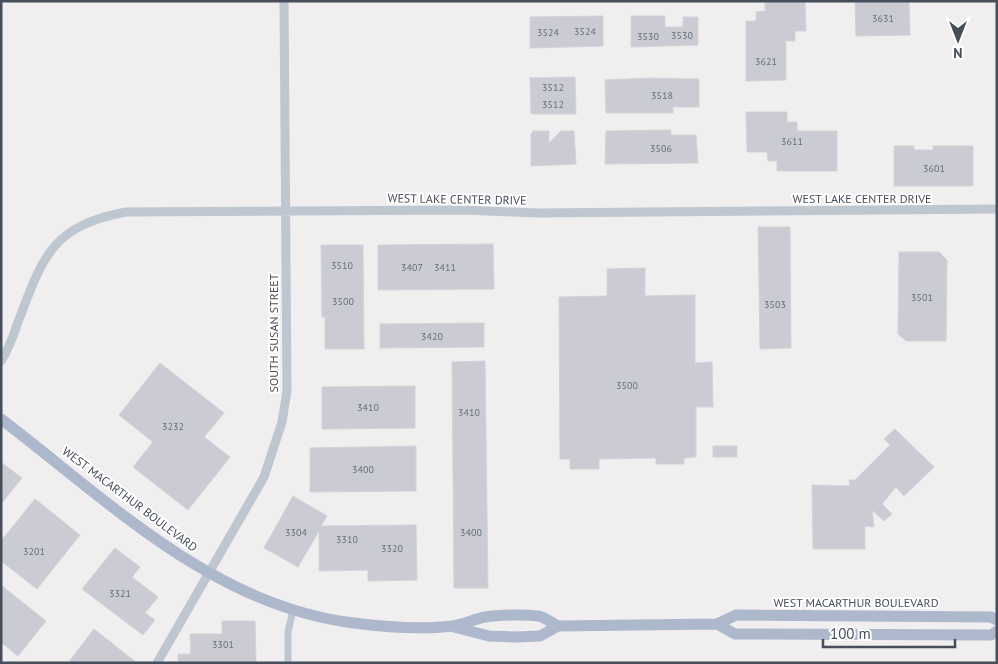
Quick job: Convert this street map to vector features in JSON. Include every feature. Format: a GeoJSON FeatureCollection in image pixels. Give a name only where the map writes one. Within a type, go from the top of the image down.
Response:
{"type":"FeatureCollection","features":[{"type":"Feature","properties":{"kind":"main road","name":"WEST MACARTHUR BOULEVARD"},"geometry":{"type":"LineString","coordinates":[[1,419],[156,539],[207,573],[253,596],[293,610],[354,624],[453,626],[489,636],[524,637],[540,636],[558,626],[717,624],[736,615],[991,617],[997,620]]}},
{"type":"Feature","properties":{"kind":"main road","name":"WEST MACARTHUR BOULEVARD"},"geometry":{"type":"LineString","coordinates":[[453,626],[485,617],[539,616],[558,626]]}},
{"type":"Feature","properties":{"kind":"main road","name":"WEST MACARTHUR BOULEVARD"},"geometry":{"type":"LineString","coordinates":[[717,624],[735,634],[991,635],[997,631]]}},
{"type":"Feature","properties":{"kind":"street","name":"SOUTH SUSAN STREET"},"geometry":{"type":"LineString","coordinates":[[157,663],[207,573],[264,477],[282,422],[287,391],[284,210],[284,1]]}},
{"type":"Feature","properties":{"kind":"street","name":"WEST LAKE CENTER DRIVE"},"geometry":{"type":"LineString","coordinates":[[1,361],[47,253],[70,231],[85,223],[126,212],[463,210],[537,213],[997,209]]}},
{"type":"Feature","properties":{"kind":"street"},"geometry":{"type":"LineString","coordinates":[[288,663],[288,632],[293,610]]}},
{"type":"Feature","properties":{"kind":"building"},"geometry":{"type":"Polygon","coordinates":[[[765,1],[805,1],[806,31],[795,31],[795,41],[786,41],[786,80],[746,81],[746,21],[756,21],[756,12],[765,11],[765,1]]]}},
{"type":"Feature","properties":{"kind":"building"},"geometry":{"type":"Polygon","coordinates":[[[855,1],[909,1],[910,35],[856,36],[855,1]]]}},
{"type":"Feature","properties":{"kind":"building"},"geometry":{"type":"Polygon","coordinates":[[[603,16],[603,46],[530,48],[530,17],[603,16]]]}},
{"type":"Feature","properties":{"kind":"building"},"geometry":{"type":"Polygon","coordinates":[[[631,16],[665,16],[665,27],[683,27],[683,17],[698,17],[698,45],[631,47],[631,16]]]}},
{"type":"Feature","properties":{"kind":"building"},"geometry":{"type":"Polygon","coordinates":[[[575,77],[576,114],[531,114],[530,78],[575,77]]]}},
{"type":"Feature","properties":{"kind":"building"},"geometry":{"type":"Polygon","coordinates":[[[650,78],[699,79],[699,107],[673,107],[673,113],[606,113],[605,80],[650,78]]]}},
{"type":"Feature","properties":{"kind":"building"},"geometry":{"type":"Polygon","coordinates":[[[746,112],[787,112],[787,122],[797,122],[797,131],[837,131],[837,171],[777,171],[777,161],[768,161],[767,152],[747,152],[746,112]]]}},
{"type":"Feature","properties":{"kind":"building"},"geometry":{"type":"Polygon","coordinates":[[[671,130],[671,135],[696,135],[698,163],[605,164],[606,131],[671,130]]]}},
{"type":"Feature","properties":{"kind":"building"},"geometry":{"type":"Polygon","coordinates":[[[533,131],[549,131],[549,143],[561,131],[574,131],[576,164],[531,166],[531,134],[533,131]]]}},
{"type":"Feature","properties":{"kind":"building"},"geometry":{"type":"Polygon","coordinates":[[[894,146],[914,146],[914,150],[933,150],[933,146],[973,146],[973,186],[894,186],[894,146]]]}},
{"type":"Feature","properties":{"kind":"building"},"geometry":{"type":"Polygon","coordinates":[[[758,227],[790,227],[791,348],[760,349],[758,227]]]}},
{"type":"Feature","properties":{"kind":"building"},"geometry":{"type":"Polygon","coordinates":[[[493,244],[494,289],[378,290],[378,245],[493,244]]]}},
{"type":"Feature","properties":{"kind":"building"},"geometry":{"type":"Polygon","coordinates":[[[321,245],[363,245],[364,349],[325,349],[325,317],[322,317],[321,245]]]}},
{"type":"Feature","properties":{"kind":"building"},"geometry":{"type":"Polygon","coordinates":[[[899,252],[939,252],[947,260],[946,341],[906,341],[898,334],[899,252]]]}},
{"type":"Feature","properties":{"kind":"building"},"geometry":{"type":"Polygon","coordinates":[[[645,268],[645,296],[695,295],[695,363],[712,362],[713,407],[696,407],[696,457],[684,458],[684,464],[656,464],[656,458],[599,459],[599,469],[570,469],[570,459],[560,459],[559,297],[607,296],[607,269],[645,268]]]}},
{"type":"Feature","properties":{"kind":"building"},"geometry":{"type":"Polygon","coordinates":[[[484,323],[484,347],[380,348],[380,324],[484,323]]]}},
{"type":"Feature","properties":{"kind":"building"},"geometry":{"type":"Polygon","coordinates":[[[485,361],[488,588],[454,588],[452,362],[485,361]]]}},
{"type":"Feature","properties":{"kind":"building"},"geometry":{"type":"Polygon","coordinates":[[[160,363],[224,413],[204,437],[230,457],[188,510],[133,467],[153,442],[119,415],[160,363]]]}},
{"type":"Feature","properties":{"kind":"building"},"geometry":{"type":"Polygon","coordinates":[[[415,386],[415,428],[322,429],[322,387],[415,386]]]}},
{"type":"Feature","properties":{"kind":"building"},"geometry":{"type":"Polygon","coordinates":[[[895,429],[934,467],[904,496],[896,487],[882,504],[892,514],[884,521],[872,510],[874,527],[865,526],[865,549],[813,549],[812,485],[850,486],[849,480],[855,480],[890,445],[884,439],[895,429]]]}},
{"type":"Feature","properties":{"kind":"building"},"geometry":{"type":"Polygon","coordinates":[[[416,446],[416,491],[310,492],[310,448],[416,446]]]}},
{"type":"Feature","properties":{"kind":"building"},"geometry":{"type":"Polygon","coordinates":[[[713,446],[737,446],[737,457],[713,457],[713,446]]]}},
{"type":"Feature","properties":{"kind":"building"},"geometry":{"type":"Polygon","coordinates":[[[1,462],[22,478],[1,504],[1,462]]]}},
{"type":"Feature","properties":{"kind":"building"},"geometry":{"type":"Polygon","coordinates":[[[293,496],[327,516],[321,526],[416,525],[417,580],[368,581],[368,570],[319,571],[319,531],[298,567],[264,548],[293,496]]]}},
{"type":"Feature","properties":{"kind":"building"},"geometry":{"type":"Polygon","coordinates":[[[35,499],[80,535],[37,589],[1,561],[1,541],[35,499]]]}},
{"type":"Feature","properties":{"kind":"building"},"geometry":{"type":"Polygon","coordinates":[[[115,548],[140,567],[132,577],[158,597],[145,613],[155,620],[143,635],[82,589],[115,548]]]}},
{"type":"Feature","properties":{"kind":"building"},"geometry":{"type":"Polygon","coordinates":[[[1,585],[46,621],[18,656],[1,642],[1,585]]]}},
{"type":"Feature","properties":{"kind":"building"},"geometry":{"type":"Polygon","coordinates":[[[222,621],[255,621],[256,663],[178,663],[178,654],[191,654],[190,634],[222,634],[222,621]]]}},
{"type":"Feature","properties":{"kind":"building"},"geometry":{"type":"Polygon","coordinates":[[[94,629],[137,663],[68,663],[94,629]]]}}]}
